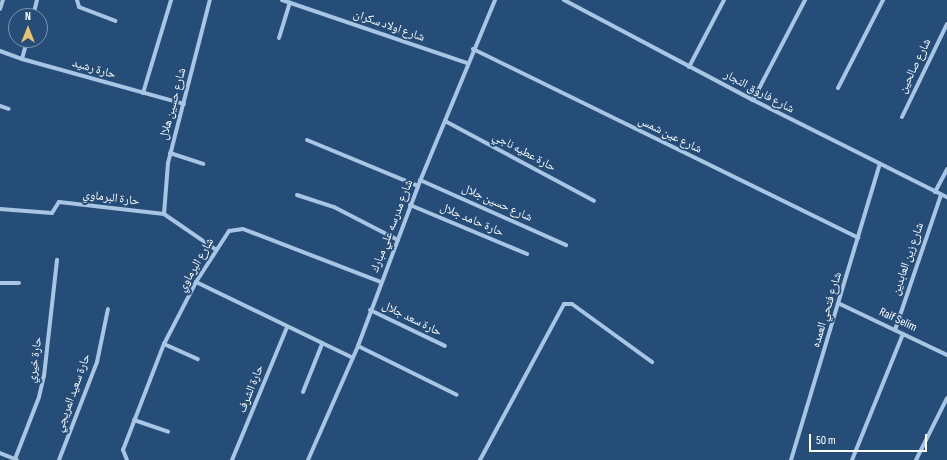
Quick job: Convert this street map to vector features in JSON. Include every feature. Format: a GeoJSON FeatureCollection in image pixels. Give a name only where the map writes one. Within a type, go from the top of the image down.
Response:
{"type":"FeatureCollection","features":[{"type":"Feature","properties":{"kind":"street"},"geometry":{"type":"LineString","coordinates":[[0,9],[3,0]]}},
{"type":"Feature","properties":{"kind":"street"},"geometry":{"type":"LineString","coordinates":[[77,0],[79,7],[115,21]]}},
{"type":"Feature","properties":{"kind":"street"},"geometry":{"type":"LineString","coordinates":[[143,93],[171,0]]}},
{"type":"Feature","properties":{"kind":"street","name":"شارع حسين هلال"},"geometry":{"type":"LineString","coordinates":[[164,214],[170,153],[210,0]]}},
{"type":"Feature","properties":{"kind":"street","name":"شارع اولاد سكران"},"geometry":{"type":"LineString","coordinates":[[282,0],[467,62]]}},
{"type":"Feature","properties":{"kind":"street","name":"شارع مدرسه علي مبارك"},"geometry":{"type":"LineString","coordinates":[[308,460],[358,346],[410,205],[445,121],[467,62],[495,0]]}},
{"type":"Feature","properties":{"kind":"street","name":"شارع فاروق النجار"},"geometry":{"type":"LineString","coordinates":[[564,0],[879,166],[947,198]]}},
{"type":"Feature","properties":{"kind":"street"},"geometry":{"type":"LineString","coordinates":[[689,67],[724,0]]}},
{"type":"Feature","properties":{"kind":"street"},"geometry":{"type":"LineString","coordinates":[[753,100],[805,0]]}},
{"type":"Feature","properties":{"kind":"street"},"geometry":{"type":"LineString","coordinates":[[838,88],[882,0]]}},
{"type":"Feature","properties":{"kind":"street"},"geometry":{"type":"LineString","coordinates":[[279,38],[290,3]]}},
{"type":"Feature","properties":{"kind":"street","name":"شارع صالحين"},"geometry":{"type":"LineString","coordinates":[[902,117],[947,24]]}},
{"type":"Feature","properties":{"kind":"street"},"geometry":{"type":"LineString","coordinates":[[22,59],[25,48]]}},
{"type":"Feature","properties":{"kind":"street","name":"شارع عين شمس"},"geometry":{"type":"LineString","coordinates":[[473,49],[858,238]]}},
{"type":"Feature","properties":{"kind":"street","name":"حارة رشيد"},"geometry":{"type":"LineString","coordinates":[[0,51],[22,59],[184,104]]}},
{"type":"Feature","properties":{"kind":"street"},"geometry":{"type":"LineString","coordinates":[[0,106],[9,109]]}},
{"type":"Feature","properties":{"kind":"street","name":"حارة عطيه ناجي"},"geometry":{"type":"LineString","coordinates":[[445,121],[594,200]]}},
{"type":"Feature","properties":{"kind":"street"},"geometry":{"type":"LineString","coordinates":[[307,140],[418,186]]}},
{"type":"Feature","properties":{"kind":"street"},"geometry":{"type":"LineString","coordinates":[[170,153],[203,164]]}},
{"type":"Feature","properties":{"kind":"street","name":"شارع فتحي العمده"},"geometry":{"type":"LineString","coordinates":[[791,460],[840,304],[879,166]]}},
{"type":"Feature","properties":{"kind":"street"},"geometry":{"type":"LineString","coordinates":[[935,192],[947,169]]}},
{"type":"Feature","properties":{"kind":"street","name":"شارع حسين جلال"},"geometry":{"type":"LineString","coordinates":[[420,180],[566,245]]}},
{"type":"Feature","properties":{"kind":"street","name":"شارع زين العابدين"},"geometry":{"type":"LineString","coordinates":[[895,330],[941,194]]}},
{"type":"Feature","properties":{"kind":"street"},"geometry":{"type":"LineString","coordinates":[[297,195],[334,207],[398,240]]}},
{"type":"Feature","properties":{"kind":"street","name":"حارة البرماوي"},"geometry":{"type":"LineString","coordinates":[[0,209],[52,213],[59,202],[164,214],[215,249]]}},
{"type":"Feature","properties":{"kind":"street","name":"حارة حامد جلال"},"geometry":{"type":"LineString","coordinates":[[410,205],[527,254]]}},
{"type":"Feature","properties":{"kind":"street","name":"شارع البرماوي"},"geometry":{"type":"LineString","coordinates":[[127,460],[123,452],[164,344],[196,282],[215,249],[229,231],[243,229],[381,282]]}},
{"type":"Feature","properties":{"kind":"street","name":"حارة خيري"},"geometry":{"type":"LineString","coordinates":[[16,460],[39,397],[44,376],[57,260]]}},
{"type":"Feature","properties":{"kind":"street"},"geometry":{"type":"LineString","coordinates":[[196,282],[353,358]]}},
{"type":"Feature","properties":{"kind":"street"},"geometry":{"type":"LineString","coordinates":[[0,283],[19,283]]}},
{"type":"Feature","properties":{"kind":"street"},"geometry":{"type":"LineString","coordinates":[[480,460],[564,304],[572,304],[652,362]]}},
{"type":"Feature","properties":{"kind":"street","name":"Raif Selim"},"geometry":{"type":"LineString","coordinates":[[840,304],[947,355]]}},
{"type":"Feature","properties":{"kind":"street","name":"حارة سعيد المريجي"},"geometry":{"type":"LineString","coordinates":[[59,460],[92,376],[108,309]]}},
{"type":"Feature","properties":{"kind":"street","name":"حارة سعد جلال"},"geometry":{"type":"LineString","coordinates":[[370,310],[444,346]]}},
{"type":"Feature","properties":{"kind":"street","name":"حارة الشرف"},"geometry":{"type":"LineString","coordinates":[[232,460],[287,326]]}},
{"type":"Feature","properties":{"kind":"street"},"geometry":{"type":"LineString","coordinates":[[852,460],[903,334]]}},
{"type":"Feature","properties":{"kind":"street"},"geometry":{"type":"LineString","coordinates":[[164,344],[198,359]]}},
{"type":"Feature","properties":{"kind":"street"},"geometry":{"type":"LineString","coordinates":[[303,392],[322,344]]}},
{"type":"Feature","properties":{"kind":"street"},"geometry":{"type":"LineString","coordinates":[[358,346],[457,395]]}},
{"type":"Feature","properties":{"kind":"street"},"geometry":{"type":"LineString","coordinates":[[916,460],[947,398]]}},
{"type":"Feature","properties":{"kind":"street"},"geometry":{"type":"LineString","coordinates":[[134,420],[168,432]]}},
{"type":"Feature","properties":{"kind":"street"},"geometry":{"type":"LineString","coordinates":[[0,453],[16,460]]}}]}
